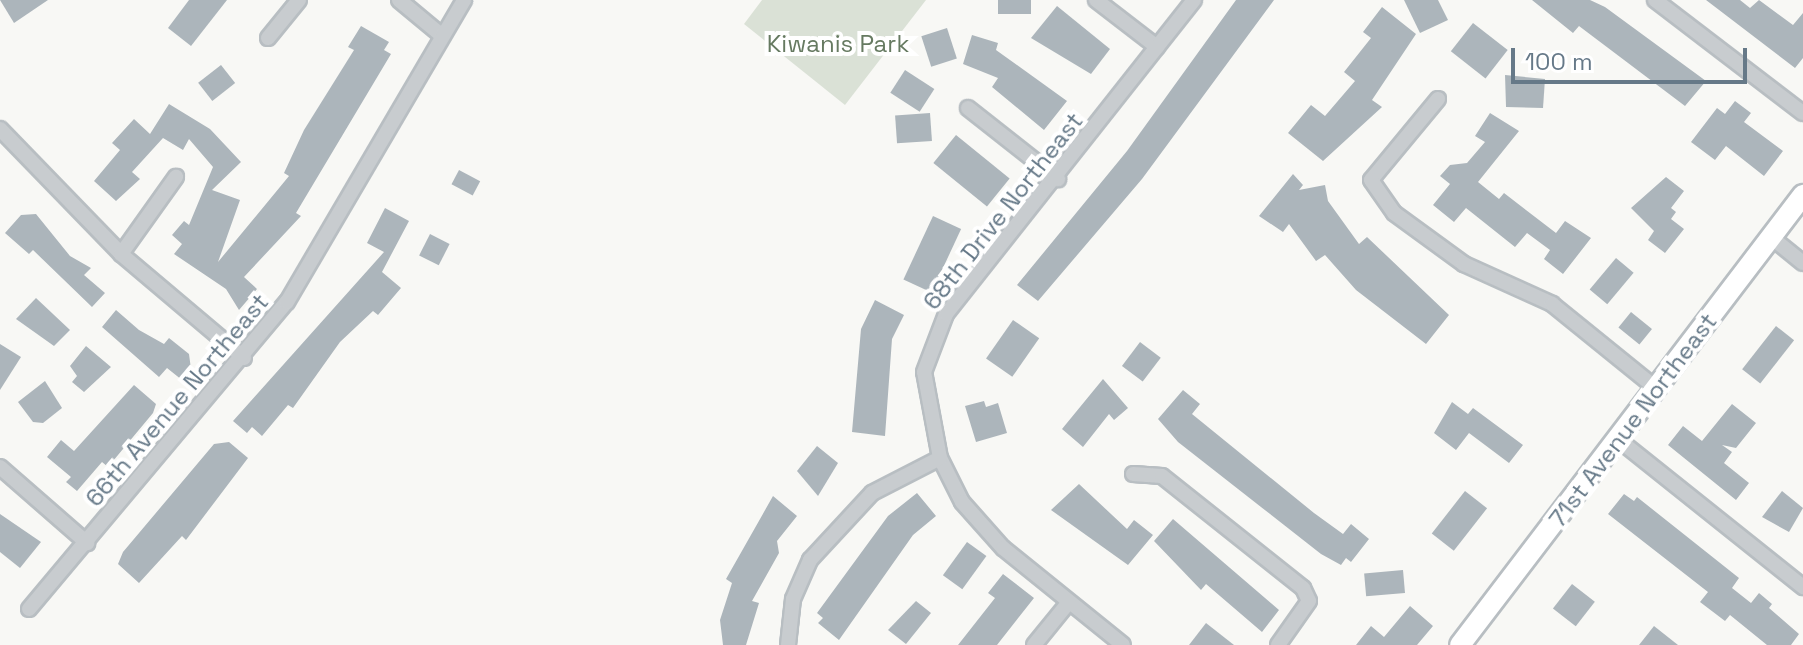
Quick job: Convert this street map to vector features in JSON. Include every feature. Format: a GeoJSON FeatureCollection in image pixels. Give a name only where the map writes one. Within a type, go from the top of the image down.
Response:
{"type":"FeatureCollection","features":[{"type":"Feature","properties":{"kind":"street"},"geometry":{"type":"LineString","coordinates":[[268,38],[299,0]]}},
{"type":"Feature","properties":{"kind":"street"},"geometry":{"type":"LineString","coordinates":[[399,0],[441,35]]}},
{"type":"Feature","properties":{"kind":"street","name":"66th Avenue Northeast"},"geometry":{"type":"LineString","coordinates":[[29,609],[244,358],[287,302],[464,0]]}},
{"type":"Feature","properties":{"kind":"street"},"geometry":{"type":"LineString","coordinates":[[1096,0],[1157,47]]}},
{"type":"Feature","properties":{"kind":"street","name":"68th Drive Northeast"},"geometry":{"type":"LineString","coordinates":[[1123,645],[1003,548],[962,502],[940,458],[927,413],[928,348],[946,314],[1058,179],[1194,0]]}},
{"type":"Feature","properties":{"kind":"street"},"geometry":{"type":"LineString","coordinates":[[1655,0],[1803,113]]}},
{"type":"Feature","properties":{"kind":"street"},"geometry":{"type":"LineString","coordinates":[[1438,99],[1371,180],[1394,213],[1464,264],[1552,304],[1657,389]]}},
{"type":"Feature","properties":{"kind":"street"},"geometry":{"type":"LineString","coordinates":[[968,108],[1058,179]]}},
{"type":"Feature","properties":{"kind":"street"},"geometry":{"type":"LineString","coordinates":[[0,129],[121,254],[244,358]]}},
{"type":"Feature","properties":{"kind":"street"},"geometry":{"type":"LineString","coordinates":[[121,254],[176,177]]}},
{"type":"Feature","properties":{"kind":"street","name":"71st Avenue Northeast"},"geometry":{"type":"LineString","coordinates":[[1460,645],[1803,195]]}},
{"type":"Feature","properties":{"kind":"street"},"geometry":{"type":"LineString","coordinates":[[1771,237],[1803,263]]}},
{"type":"Feature","properties":{"kind":"street"},"geometry":{"type":"LineString","coordinates":[[1619,440],[1803,587]]}},
{"type":"Feature","properties":{"kind":"street"},"geometry":{"type":"LineString","coordinates":[[788,645],[793,599],[810,560],[872,493],[940,458]]}},
{"type":"Feature","properties":{"kind":"street"},"geometry":{"type":"LineString","coordinates":[[0,467],[87,543]]}},
{"type":"Feature","properties":{"kind":"street"},"geometry":{"type":"LineString","coordinates":[[1133,474],[1162,476],[1303,588],[1309,601],[1278,645]]}},
{"type":"Feature","properties":{"kind":"street"},"geometry":{"type":"LineString","coordinates":[[1034,645],[1069,602]]}},
{"type":"Feature","properties":{"kind":"green space","name":"Kiwanis Park"},"geometry":{"type":"Polygon","coordinates":[[[762,0],[926,0],[845,105],[744,24],[762,0]]]}},
{"type":"Feature","properties":{"kind":"building"},"geometry":{"type":"Polygon","coordinates":[[[0,0],[48,0],[14,23],[0,0]]]}},
{"type":"Feature","properties":{"kind":"building"},"geometry":{"type":"Polygon","coordinates":[[[189,0],[227,0],[191,46],[168,28],[189,0]]]}},
{"type":"Feature","properties":{"kind":"building"},"geometry":{"type":"Polygon","coordinates":[[[998,0],[1031,0],[1031,14],[998,14],[998,0]]]}},
{"type":"Feature","properties":{"kind":"building"},"geometry":{"type":"Polygon","coordinates":[[[1236,0],[1274,0],[1142,179],[1038,301],[1017,285],[1127,151],[1236,0]]]}},
{"type":"Feature","properties":{"kind":"building"},"geometry":{"type":"Polygon","coordinates":[[[1404,0],[1438,0],[1448,20],[1420,33],[1404,0]]]}},
{"type":"Feature","properties":{"kind":"building"},"geometry":{"type":"Polygon","coordinates":[[[1532,0],[1590,0],[1605,7],[1706,81],[1685,106],[1579,26],[1573,33],[1532,0]]]}},
{"type":"Feature","properties":{"kind":"building"},"geometry":{"type":"Polygon","coordinates":[[[1706,0],[1740,0],[1750,8],[1759,0],[1793,25],[1803,13],[1803,58],[1795,68],[1706,0]]]}},
{"type":"Feature","properties":{"kind":"building"},"geometry":{"type":"Polygon","coordinates":[[[1057,6],[1110,49],[1091,74],[1031,38],[1057,6]]]}},
{"type":"Feature","properties":{"kind":"building"},"geometry":{"type":"Polygon","coordinates":[[[1382,7],[1416,34],[1372,100],[1382,107],[1323,161],[1288,133],[1311,105],[1325,116],[1355,81],[1344,72],[1371,38],[1363,32],[1382,7]]]}},
{"type":"Feature","properties":{"kind":"building"},"geometry":{"type":"Polygon","coordinates":[[[1473,23],[1508,50],[1486,78],[1451,51],[1473,23]]]}},
{"type":"Feature","properties":{"kind":"building"},"geometry":{"type":"Polygon","coordinates":[[[361,26],[389,42],[384,50],[391,54],[296,213],[301,216],[244,277],[257,289],[239,310],[226,289],[174,254],[182,244],[172,235],[184,221],[189,225],[213,167],[189,139],[183,150],[163,138],[132,172],[140,179],[116,201],[94,181],[120,150],[112,143],[134,119],[150,134],[169,104],[210,129],[241,162],[212,190],[240,200],[218,262],[289,176],[284,173],[304,130],[354,50],[348,47],[361,26]]]}},
{"type":"Feature","properties":{"kind":"building"},"geometry":{"type":"Polygon","coordinates":[[[947,28],[957,58],[931,67],[921,36],[947,28]]]}},
{"type":"Feature","properties":{"kind":"building"},"geometry":{"type":"Polygon","coordinates":[[[972,35],[998,43],[996,50],[1067,101],[1044,130],[992,87],[998,78],[963,64],[972,35]]]}},
{"type":"Feature","properties":{"kind":"building"},"geometry":{"type":"Polygon","coordinates":[[[221,65],[235,83],[212,101],[198,83],[221,65]]]}},
{"type":"Feature","properties":{"kind":"building"},"geometry":{"type":"Polygon","coordinates":[[[905,70],[934,89],[920,112],[890,93],[905,70]]]}},
{"type":"Feature","properties":{"kind":"building"},"geometry":{"type":"Polygon","coordinates":[[[1505,75],[1545,79],[1543,108],[1506,107],[1505,75]]]}},
{"type":"Feature","properties":{"kind":"building"},"geometry":{"type":"Polygon","coordinates":[[[1735,101],[1751,113],[1744,122],[1783,151],[1764,176],[1726,146],[1715,160],[1691,142],[1717,108],[1725,114],[1735,101]]]}},
{"type":"Feature","properties":{"kind":"building"},"geometry":{"type":"Polygon","coordinates":[[[930,113],[932,141],[897,143],[895,115],[930,113]]]}},
{"type":"Feature","properties":{"kind":"building"},"geometry":{"type":"Polygon","coordinates":[[[1490,113],[1519,131],[1478,182],[1499,199],[1504,193],[1556,233],[1565,221],[1591,238],[1563,274],[1544,259],[1550,250],[1527,233],[1515,247],[1466,208],[1454,222],[1433,205],[1450,184],[1440,176],[1450,165],[1467,163],[1485,142],[1475,136],[1490,113]]]}},
{"type":"Feature","properties":{"kind":"building"},"geometry":{"type":"Polygon","coordinates":[[[956,135],[1010,178],[987,206],[933,163],[956,135]]]}},
{"type":"Feature","properties":{"kind":"building"},"geometry":{"type":"Polygon","coordinates":[[[459,170],[480,181],[473,195],[451,184],[459,170]]]}},
{"type":"Feature","properties":{"kind":"building"},"geometry":{"type":"Polygon","coordinates":[[[1293,174],[1303,185],[1299,190],[1325,185],[1328,201],[1359,244],[1367,237],[1449,315],[1426,344],[1356,290],[1325,255],[1316,261],[1289,224],[1283,232],[1259,216],[1293,174]]]}},
{"type":"Feature","properties":{"kind":"building"},"geometry":{"type":"Polygon","coordinates":[[[1666,177],[1684,191],[1671,208],[1676,212],[1671,219],[1684,229],[1665,253],[1648,240],[1654,231],[1631,208],[1666,177]]]}},
{"type":"Feature","properties":{"kind":"building"},"geometry":{"type":"Polygon","coordinates":[[[385,208],[409,221],[382,272],[401,288],[378,315],[373,311],[340,342],[293,408],[288,405],[262,436],[252,427],[247,433],[233,421],[384,252],[367,243],[385,208]]]}},
{"type":"Feature","properties":{"kind":"building"},"geometry":{"type":"Polygon","coordinates":[[[36,214],[70,256],[91,268],[84,275],[105,293],[92,307],[33,250],[29,254],[5,233],[21,215],[36,214]]]}},
{"type":"Feature","properties":{"kind":"building"},"geometry":{"type":"Polygon","coordinates":[[[933,216],[961,229],[932,293],[903,279],[933,216]]]}},
{"type":"Feature","properties":{"kind":"building"},"geometry":{"type":"Polygon","coordinates":[[[430,234],[450,244],[439,265],[419,255],[430,234]]]}},
{"type":"Feature","properties":{"kind":"building"},"geometry":{"type":"Polygon","coordinates":[[[1616,258],[1634,273],[1607,304],[1590,289],[1616,258]]]}},
{"type":"Feature","properties":{"kind":"building"},"geometry":{"type":"Polygon","coordinates":[[[36,298],[70,330],[54,346],[16,319],[36,298]]]}},
{"type":"Feature","properties":{"kind":"building"},"geometry":{"type":"Polygon","coordinates":[[[875,300],[904,315],[892,339],[885,436],[852,432],[861,329],[875,300]]]}},
{"type":"Feature","properties":{"kind":"building"},"geometry":{"type":"Polygon","coordinates":[[[116,310],[139,330],[164,344],[169,338],[189,354],[191,369],[182,380],[167,368],[159,377],[102,327],[116,310]]]}},
{"type":"Feature","properties":{"kind":"building"},"geometry":{"type":"Polygon","coordinates":[[[1631,312],[1652,329],[1639,345],[1618,328],[1631,312]]]}},
{"type":"Feature","properties":{"kind":"building"},"geometry":{"type":"Polygon","coordinates":[[[1013,320],[1039,338],[1012,377],[986,359],[1013,320]]]}},
{"type":"Feature","properties":{"kind":"building"},"geometry":{"type":"Polygon","coordinates":[[[1776,326],[1794,340],[1760,384],[1742,369],[1776,326]]]}},
{"type":"Feature","properties":{"kind":"building"},"geometry":{"type":"Polygon","coordinates":[[[1140,342],[1161,358],[1143,382],[1122,366],[1140,342]]]}},
{"type":"Feature","properties":{"kind":"building"},"geometry":{"type":"Polygon","coordinates":[[[0,344],[21,357],[0,390],[0,344]]]}},
{"type":"Feature","properties":{"kind":"building"},"geometry":{"type":"Polygon","coordinates":[[[86,346],[111,367],[84,392],[72,382],[77,376],[70,366],[86,346]]]}},
{"type":"Feature","properties":{"kind":"building"},"geometry":{"type":"Polygon","coordinates":[[[1103,379],[1128,408],[1114,420],[1109,414],[1083,447],[1062,429],[1103,379]]]}},
{"type":"Feature","properties":{"kind":"building"},"geometry":{"type":"Polygon","coordinates":[[[45,381],[62,408],[43,423],[33,422],[18,402],[45,381]]]}},
{"type":"Feature","properties":{"kind":"building"},"geometry":{"type":"Polygon","coordinates":[[[134,385],[156,404],[153,413],[108,467],[102,462],[77,491],[66,482],[71,477],[47,457],[61,440],[74,451],[134,385]]]}},
{"type":"Feature","properties":{"kind":"building"},"geometry":{"type":"Polygon","coordinates":[[[1183,390],[1200,404],[1192,414],[1314,513],[1343,534],[1351,524],[1369,539],[1351,562],[1346,558],[1341,565],[1321,554],[1178,442],[1158,419],[1183,390]]]}},
{"type":"Feature","properties":{"kind":"building"},"geometry":{"type":"Polygon","coordinates":[[[984,401],[986,407],[998,403],[1007,433],[976,442],[965,406],[984,401]]]}},
{"type":"Feature","properties":{"kind":"building"},"geometry":{"type":"Polygon","coordinates":[[[1452,402],[1468,414],[1473,408],[1523,445],[1509,463],[1469,433],[1456,450],[1434,433],[1452,402]]]}},
{"type":"Feature","properties":{"kind":"building"},"geometry":{"type":"Polygon","coordinates":[[[1732,404],[1756,423],[1736,448],[1722,445],[1732,452],[1724,463],[1749,483],[1736,500],[1668,445],[1683,426],[1702,441],[1732,404]]]}},
{"type":"Feature","properties":{"kind":"building"},"geometry":{"type":"Polygon","coordinates":[[[229,442],[248,458],[186,540],[182,536],[139,583],[118,564],[123,552],[214,444],[229,442]]]}},
{"type":"Feature","properties":{"kind":"building"},"geometry":{"type":"Polygon","coordinates":[[[817,446],[838,463],[818,496],[797,471],[817,446]]]}},
{"type":"Feature","properties":{"kind":"building"},"geometry":{"type":"Polygon","coordinates":[[[1079,484],[1127,529],[1134,520],[1153,535],[1128,565],[1051,510],[1079,484]]]}},
{"type":"Feature","properties":{"kind":"building"},"geometry":{"type":"Polygon","coordinates":[[[1465,491],[1487,508],[1454,551],[1432,534],[1465,491]]]}},
{"type":"Feature","properties":{"kind":"building"},"geometry":{"type":"Polygon","coordinates":[[[1782,491],[1803,508],[1789,532],[1762,517],[1782,491]]]}},
{"type":"Feature","properties":{"kind":"building"},"geometry":{"type":"Polygon","coordinates":[[[917,493],[936,516],[913,535],[839,640],[818,623],[823,618],[817,613],[888,516],[917,493]]]}},
{"type":"Feature","properties":{"kind":"building"},"geometry":{"type":"Polygon","coordinates":[[[1624,494],[1634,501],[1637,497],[1739,578],[1732,588],[1751,603],[1759,593],[1772,604],[1769,608],[1799,634],[1791,645],[1767,645],[1730,615],[1725,621],[1700,602],[1708,592],[1608,514],[1624,494]]]}},
{"type":"Feature","properties":{"kind":"building"},"geometry":{"type":"Polygon","coordinates":[[[773,496],[797,516],[777,541],[779,553],[752,601],[759,603],[746,645],[723,645],[720,620],[732,583],[726,579],[773,496]]]}},
{"type":"Feature","properties":{"kind":"building"},"geometry":{"type":"Polygon","coordinates":[[[0,514],[41,542],[20,568],[0,552],[0,514]]]}},
{"type":"Feature","properties":{"kind":"building"},"geometry":{"type":"Polygon","coordinates":[[[1173,519],[1279,610],[1262,632],[1206,584],[1201,590],[1154,541],[1173,519]]]}},
{"type":"Feature","properties":{"kind":"building"},"geometry":{"type":"Polygon","coordinates":[[[967,542],[986,556],[962,589],[943,575],[967,542]]]}},
{"type":"Feature","properties":{"kind":"building"},"geometry":{"type":"Polygon","coordinates":[[[1403,570],[1405,593],[1366,596],[1364,573],[1403,570]]]}},
{"type":"Feature","properties":{"kind":"building"},"geometry":{"type":"Polygon","coordinates":[[[1003,574],[1034,598],[997,645],[958,645],[995,598],[988,593],[1003,574]]]}},
{"type":"Feature","properties":{"kind":"building"},"geometry":{"type":"Polygon","coordinates":[[[1572,584],[1595,602],[1576,626],[1553,608],[1572,584]]]}},
{"type":"Feature","properties":{"kind":"building"},"geometry":{"type":"Polygon","coordinates":[[[916,601],[931,613],[906,644],[888,630],[916,601]]]}},
{"type":"Feature","properties":{"kind":"building"},"geometry":{"type":"Polygon","coordinates":[[[1410,606],[1433,626],[1417,645],[1356,645],[1371,626],[1384,637],[1410,606]]]}},
{"type":"Feature","properties":{"kind":"building"},"geometry":{"type":"Polygon","coordinates":[[[1206,623],[1234,645],[1189,645],[1206,623]]]}},
{"type":"Feature","properties":{"kind":"building"},"geometry":{"type":"Polygon","coordinates":[[[1654,626],[1678,645],[1639,645],[1654,626]]]}}]}
